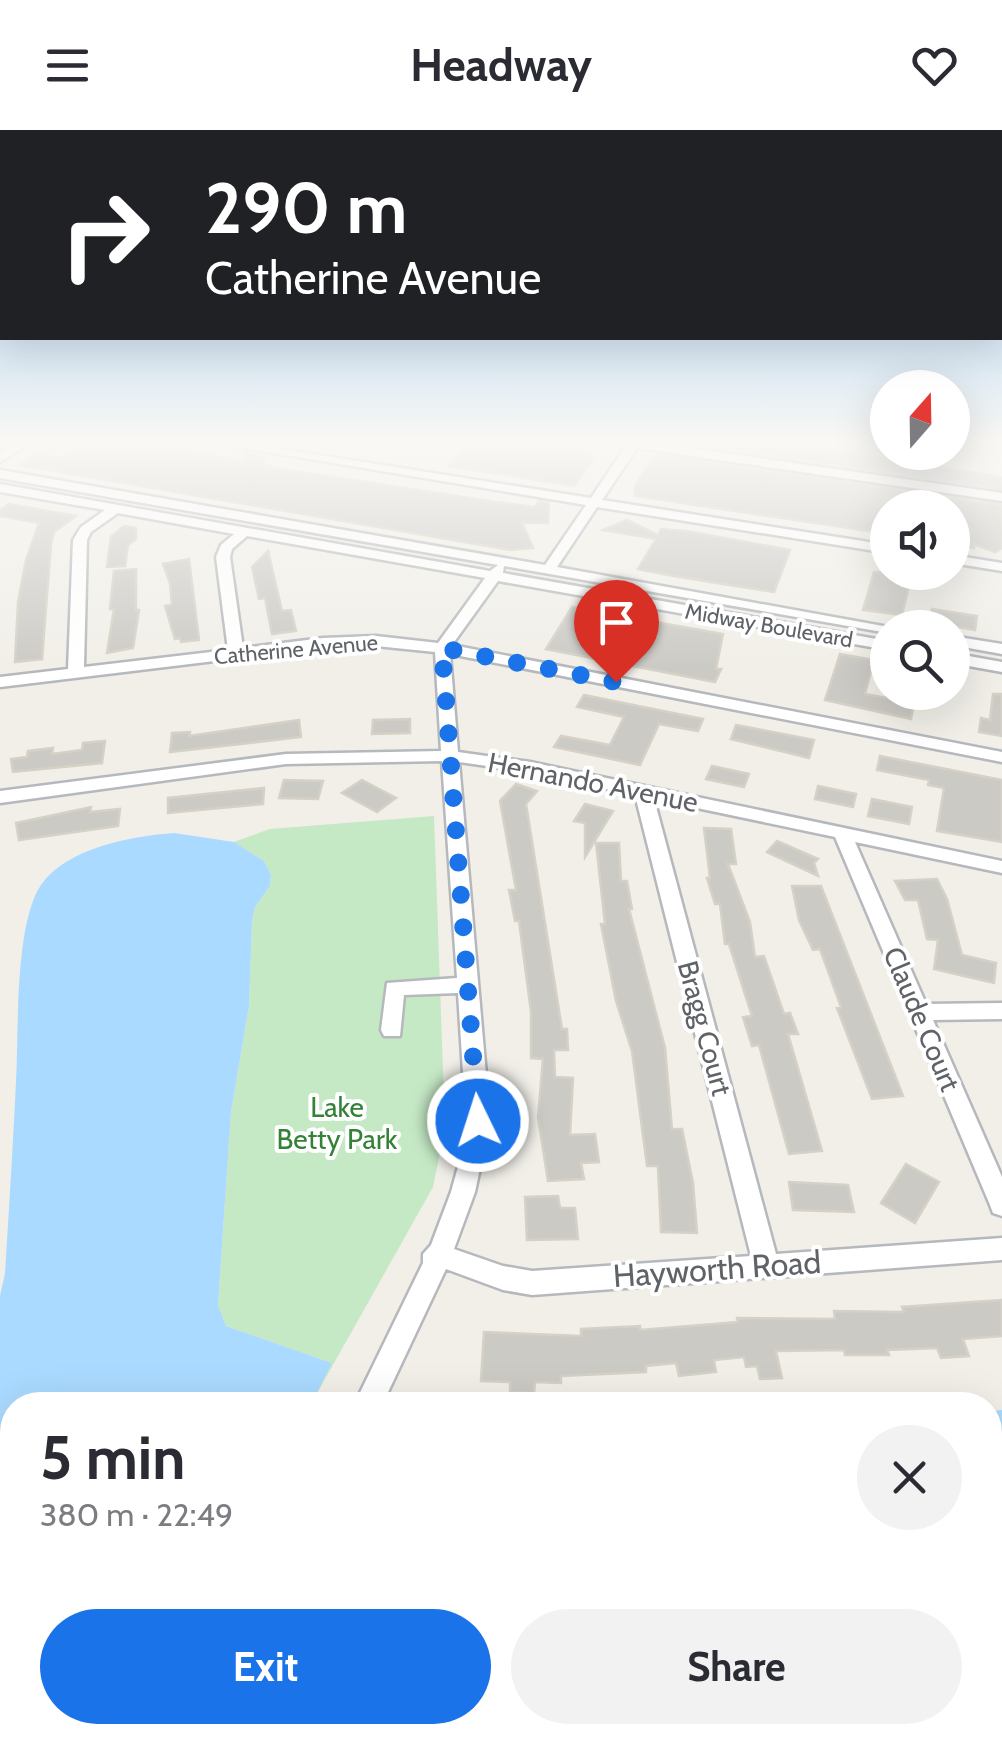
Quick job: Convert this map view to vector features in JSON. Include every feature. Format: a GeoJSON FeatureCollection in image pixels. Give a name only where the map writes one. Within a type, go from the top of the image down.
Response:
{"type":"FeatureCollection","features":[{"type":"Feature","properties":{"kind":"street"},"geometry":{"type":"LineString","coordinates":[[76,672],[80,540],[104,518]]}},
{"type":"Feature","properties":{"kind":"street","name":"Midway Boulevard"},"geometry":{"type":"LineString","coordinates":[[166,518],[499,569],[549,570],[870,626]]}},
{"type":"Feature","properties":{"kind":"street","name":"Midway Boulevard"},"geometry":{"type":"LineString","coordinates":[[195,518],[499,569],[870,642]]}},
{"type":"Feature","properties":{"kind":"street"},"geometry":{"type":"LineString","coordinates":[[549,570],[583,518]]}},
{"type":"Feature","properties":{"kind":"street"},"geometry":{"type":"LineString","coordinates":[[696,518],[870,546]]}},
{"type":"Feature","properties":{"kind":"street"},"geometry":{"type":"LineString","coordinates":[[236,653],[223,557],[242,532]]}},
{"type":"Feature","properties":{"kind":"street"},"geometry":{"type":"LineString","coordinates":[[970,562],[1002,566]]}},
{"type":"Feature","properties":{"kind":"street"},"geometry":{"type":"LineString","coordinates":[[374,1392],[460,1205],[476,1150],[478,1121],[442,648],[499,569]]}},
{"type":"Feature","properties":{"kind":"street","name":"Catherine Avenue"},"geometry":{"type":"LineString","coordinates":[[0,682],[356,641],[442,648],[1002,757]]}},
{"type":"Feature","properties":{"kind":"street"},"geometry":{"type":"LineString","coordinates":[[970,643],[1002,649]]}},
{"type":"Feature","properties":{"kind":"street"},"geometry":{"type":"LineString","coordinates":[[970,661],[1002,667]]}},
{"type":"Feature","properties":{"kind":"street","name":"Hernando Avenue"},"geometry":{"type":"LineString","coordinates":[[0,797],[286,759],[364,754],[450,756],[530,767],[1002,868]]}},
{"type":"Feature","properties":{"kind":"street","name":"Bragg Court"},"geometry":{"type":"LineString","coordinates":[[643,790],[766,1266]]}},
{"type":"Feature","properties":{"kind":"street","name":"Claude Court"},"geometry":{"type":"LineString","coordinates":[[842,833],[1002,1205]]}},
{"type":"Feature","properties":{"kind":"street"},"geometry":{"type":"LineString","coordinates":[[392,1030],[394,988],[467,985]]}},
{"type":"Feature","properties":{"kind":"street"},"geometry":{"type":"LineString","coordinates":[[919,1012],[1002,1011]]}},
{"type":"Feature","properties":{"kind":"street","name":"Hayworth Road"},"geometry":{"type":"LineString","coordinates":[[436,1254],[503,1278],[532,1282],[1002,1249]]}},
{"type":"Feature","properties":{"kind":"green space","name":"Lake Betty Park"},"geometry":{"type":"Polygon","coordinates":[[[434,816],[445,1128],[433,1187],[318,1392],[332,1363],[226,1326],[218,1305],[231,1112],[249,1006],[252,921],[255,907],[270,886],[271,875],[264,861],[234,842],[270,829],[434,816]]]}},
{"type":"Feature","properties":{"kind":"water"},"geometry":{"type":"Polygon","coordinates":[[[174,833],[234,842],[264,861],[271,875],[270,886],[255,907],[252,921],[249,1006],[231,1112],[218,1305],[226,1326],[332,1363],[318,1392],[0,1392],[0,1296],[5,1273],[19,980],[26,926],[32,903],[52,872],[83,853],[139,837],[174,833]]]}},
{"type":"Feature","properties":{"kind":"building"},"geometry":{"type":"Polygon","coordinates":[[[13,518],[73,518],[54,532],[51,544],[42,659],[15,662],[18,602],[26,560],[39,523],[13,518]]]}},
{"type":"Feature","properties":{"kind":"building"},"geometry":{"type":"Polygon","coordinates":[[[327,518],[548,518],[548,523],[522,523],[533,548],[510,550],[327,518]]]}},
{"type":"Feature","properties":{"kind":"building"},"geometry":{"type":"Polygon","coordinates":[[[784,518],[870,518],[870,531],[784,518]]]}},
{"type":"Feature","properties":{"kind":"building"},"geometry":{"type":"Polygon","coordinates":[[[970,518],[1002,518],[1002,548],[995,552],[974,544],[974,548],[970,547],[970,518]]]}},
{"type":"Feature","properties":{"kind":"building"},"geometry":{"type":"Polygon","coordinates":[[[627,520],[658,535],[661,529],[686,531],[790,550],[774,592],[679,577],[638,569],[656,539],[603,530],[627,520]]]}},
{"type":"Feature","properties":{"kind":"building"},"geometry":{"type":"Polygon","coordinates":[[[124,526],[136,528],[136,539],[128,545],[125,566],[107,567],[111,537],[124,526]]]}},
{"type":"Feature","properties":{"kind":"building"},"geometry":{"type":"Polygon","coordinates":[[[268,551],[282,611],[291,610],[296,631],[272,634],[265,598],[259,599],[252,567],[268,551]]]}},
{"type":"Feature","properties":{"kind":"building"},"geometry":{"type":"Polygon","coordinates":[[[189,559],[199,640],[181,642],[180,638],[175,639],[165,606],[172,604],[163,564],[189,559]]]}},
{"type":"Feature","properties":{"kind":"building"},"geometry":{"type":"Polygon","coordinates":[[[136,569],[139,610],[133,648],[107,653],[114,609],[110,609],[114,571],[136,569]]]}},
{"type":"Feature","properties":{"kind":"building"},"geometry":{"type":"Polygon","coordinates":[[[870,586],[870,590],[908,590],[903,610],[863,610],[870,586]]]}},
{"type":"Feature","properties":{"kind":"building"},"geometry":{"type":"Polygon","coordinates":[[[572,607],[723,634],[716,669],[721,669],[715,682],[546,649],[572,607]]]}},
{"type":"Feature","properties":{"kind":"building"},"geometry":{"type":"Polygon","coordinates":[[[970,615],[977,616],[975,630],[970,629],[970,615]]]}},
{"type":"Feature","properties":{"kind":"building"},"geometry":{"type":"Polygon","coordinates":[[[840,654],[870,659],[865,694],[870,695],[870,710],[825,700],[840,654]]]}},
{"type":"Feature","properties":{"kind":"building"},"geometry":{"type":"Polygon","coordinates":[[[993,694],[1002,694],[1002,736],[979,732],[981,718],[990,720],[993,694]]]}},
{"type":"Feature","properties":{"kind":"building"},"geometry":{"type":"Polygon","coordinates":[[[584,695],[703,719],[698,731],[659,724],[640,765],[554,747],[561,736],[610,745],[624,717],[577,707],[584,695]]]}},
{"type":"Feature","properties":{"kind":"building"},"geometry":{"type":"Polygon","coordinates":[[[870,710],[913,710],[911,719],[870,710]]]}},
{"type":"Feature","properties":{"kind":"building"},"geometry":{"type":"Polygon","coordinates":[[[410,719],[410,733],[372,734],[373,720],[410,719]]]}},
{"type":"Feature","properties":{"kind":"building"},"geometry":{"type":"Polygon","coordinates":[[[299,720],[301,737],[170,752],[172,733],[190,732],[189,736],[299,720]]]}},
{"type":"Feature","properties":{"kind":"building"},"geometry":{"type":"Polygon","coordinates":[[[736,725],[814,740],[809,758],[731,739],[736,725]]]}},
{"type":"Feature","properties":{"kind":"building"},"geometry":{"type":"Polygon","coordinates":[[[105,741],[102,763],[13,772],[11,759],[27,757],[28,751],[53,748],[52,754],[82,750],[83,743],[105,741]]]}},
{"type":"Feature","properties":{"kind":"building"},"geometry":{"type":"Polygon","coordinates":[[[880,756],[1002,780],[1002,842],[937,831],[944,788],[928,785],[929,780],[877,770],[880,756]]]}},
{"type":"Feature","properties":{"kind":"building"},"geometry":{"type":"Polygon","coordinates":[[[712,766],[749,774],[744,787],[706,779],[712,766]]]}},
{"type":"Feature","properties":{"kind":"building"},"geometry":{"type":"Polygon","coordinates":[[[284,780],[323,781],[318,799],[279,798],[284,780]]]}},
{"type":"Feature","properties":{"kind":"building"},"geometry":{"type":"Polygon","coordinates":[[[362,780],[396,798],[377,812],[342,793],[362,780]]]}},
{"type":"Feature","properties":{"kind":"building"},"geometry":{"type":"Polygon","coordinates":[[[516,784],[537,791],[526,804],[562,1029],[567,1029],[568,1050],[554,1050],[555,1077],[573,1078],[570,1135],[595,1134],[599,1162],[581,1163],[584,1179],[548,1181],[538,1117],[543,1059],[531,1058],[531,1012],[519,921],[515,921],[509,890],[516,890],[500,801],[516,784]]]}},
{"type":"Feature","properties":{"kind":"building"},"geometry":{"type":"Polygon","coordinates":[[[818,786],[856,794],[853,807],[815,799],[818,786]]]}},
{"type":"Feature","properties":{"kind":"building"},"geometry":{"type":"Polygon","coordinates":[[[264,788],[263,804],[168,813],[168,798],[264,788]]]}},
{"type":"Feature","properties":{"kind":"building"},"geometry":{"type":"Polygon","coordinates":[[[872,799],[912,807],[909,824],[868,816],[872,799]]]}},
{"type":"Feature","properties":{"kind":"building"},"geometry":{"type":"Polygon","coordinates":[[[585,804],[613,811],[585,857],[585,823],[574,821],[585,804]]]}},
{"type":"Feature","properties":{"kind":"building"},"geometry":{"type":"Polygon","coordinates":[[[91,807],[90,812],[120,809],[118,826],[19,840],[16,823],[91,807]]]}},
{"type":"Feature","properties":{"kind":"building"},"geometry":{"type":"Polygon","coordinates":[[[704,828],[731,829],[736,864],[728,864],[750,922],[755,957],[764,956],[784,1014],[790,1013],[798,1034],[788,1034],[822,1151],[789,1154],[759,1045],[752,1046],[743,1017],[752,1016],[729,944],[725,944],[720,904],[715,904],[707,878],[704,828]]]}},
{"type":"Feature","properties":{"kind":"building"},"geometry":{"type":"Polygon","coordinates":[[[777,841],[818,859],[814,863],[818,876],[767,852],[777,841]]]}},
{"type":"Feature","properties":{"kind":"building"},"geometry":{"type":"Polygon","coordinates":[[[596,843],[619,843],[621,881],[627,881],[629,909],[665,1048],[672,1129],[682,1129],[693,1183],[697,1233],[661,1232],[658,1166],[647,1166],[632,1051],[616,1001],[601,924],[605,924],[596,843]]]}},
{"type":"Feature","properties":{"kind":"building"},"geometry":{"type":"Polygon","coordinates":[[[937,879],[947,899],[962,955],[996,963],[994,983],[934,969],[938,940],[927,939],[918,900],[905,900],[895,881],[937,879]]]}},
{"type":"Feature","properties":{"kind":"building"},"geometry":{"type":"Polygon","coordinates":[[[792,886],[821,886],[903,1096],[872,1099],[837,1008],[841,1007],[820,949],[813,950],[799,920],[792,886]]]}},
{"type":"Feature","properties":{"kind":"building"},"geometry":{"type":"Polygon","coordinates":[[[906,1164],[939,1182],[915,1223],[881,1203],[906,1164]]]}},
{"type":"Feature","properties":{"kind":"building"},"geometry":{"type":"Polygon","coordinates":[[[789,1182],[848,1185],[854,1212],[793,1210],[789,1182]]]}},
{"type":"Feature","properties":{"kind":"building"},"geometry":{"type":"Polygon","coordinates":[[[558,1196],[560,1208],[575,1208],[578,1239],[527,1240],[525,1197],[558,1196]]]}},
{"type":"Feature","properties":{"kind":"building"},"geometry":{"type":"Polygon","coordinates":[[[1002,1300],[1002,1336],[963,1339],[969,1356],[941,1358],[937,1348],[887,1350],[889,1355],[845,1355],[844,1350],[776,1351],[782,1378],[760,1379],[757,1366],[746,1367],[744,1357],[714,1360],[716,1372],[679,1376],[676,1363],[646,1366],[646,1372],[561,1376],[561,1383],[535,1382],[534,1392],[510,1392],[510,1382],[481,1381],[484,1332],[581,1336],[581,1329],[640,1326],[640,1330],[738,1322],[737,1318],[835,1319],[834,1311],[904,1312],[902,1307],[1002,1300]]]}},
{"type":"Feature","properties":{"kind":"route"},"geometry":{"type":"LineString","coordinates":[[478,1121],[442,648],[616,682]]}}]}
